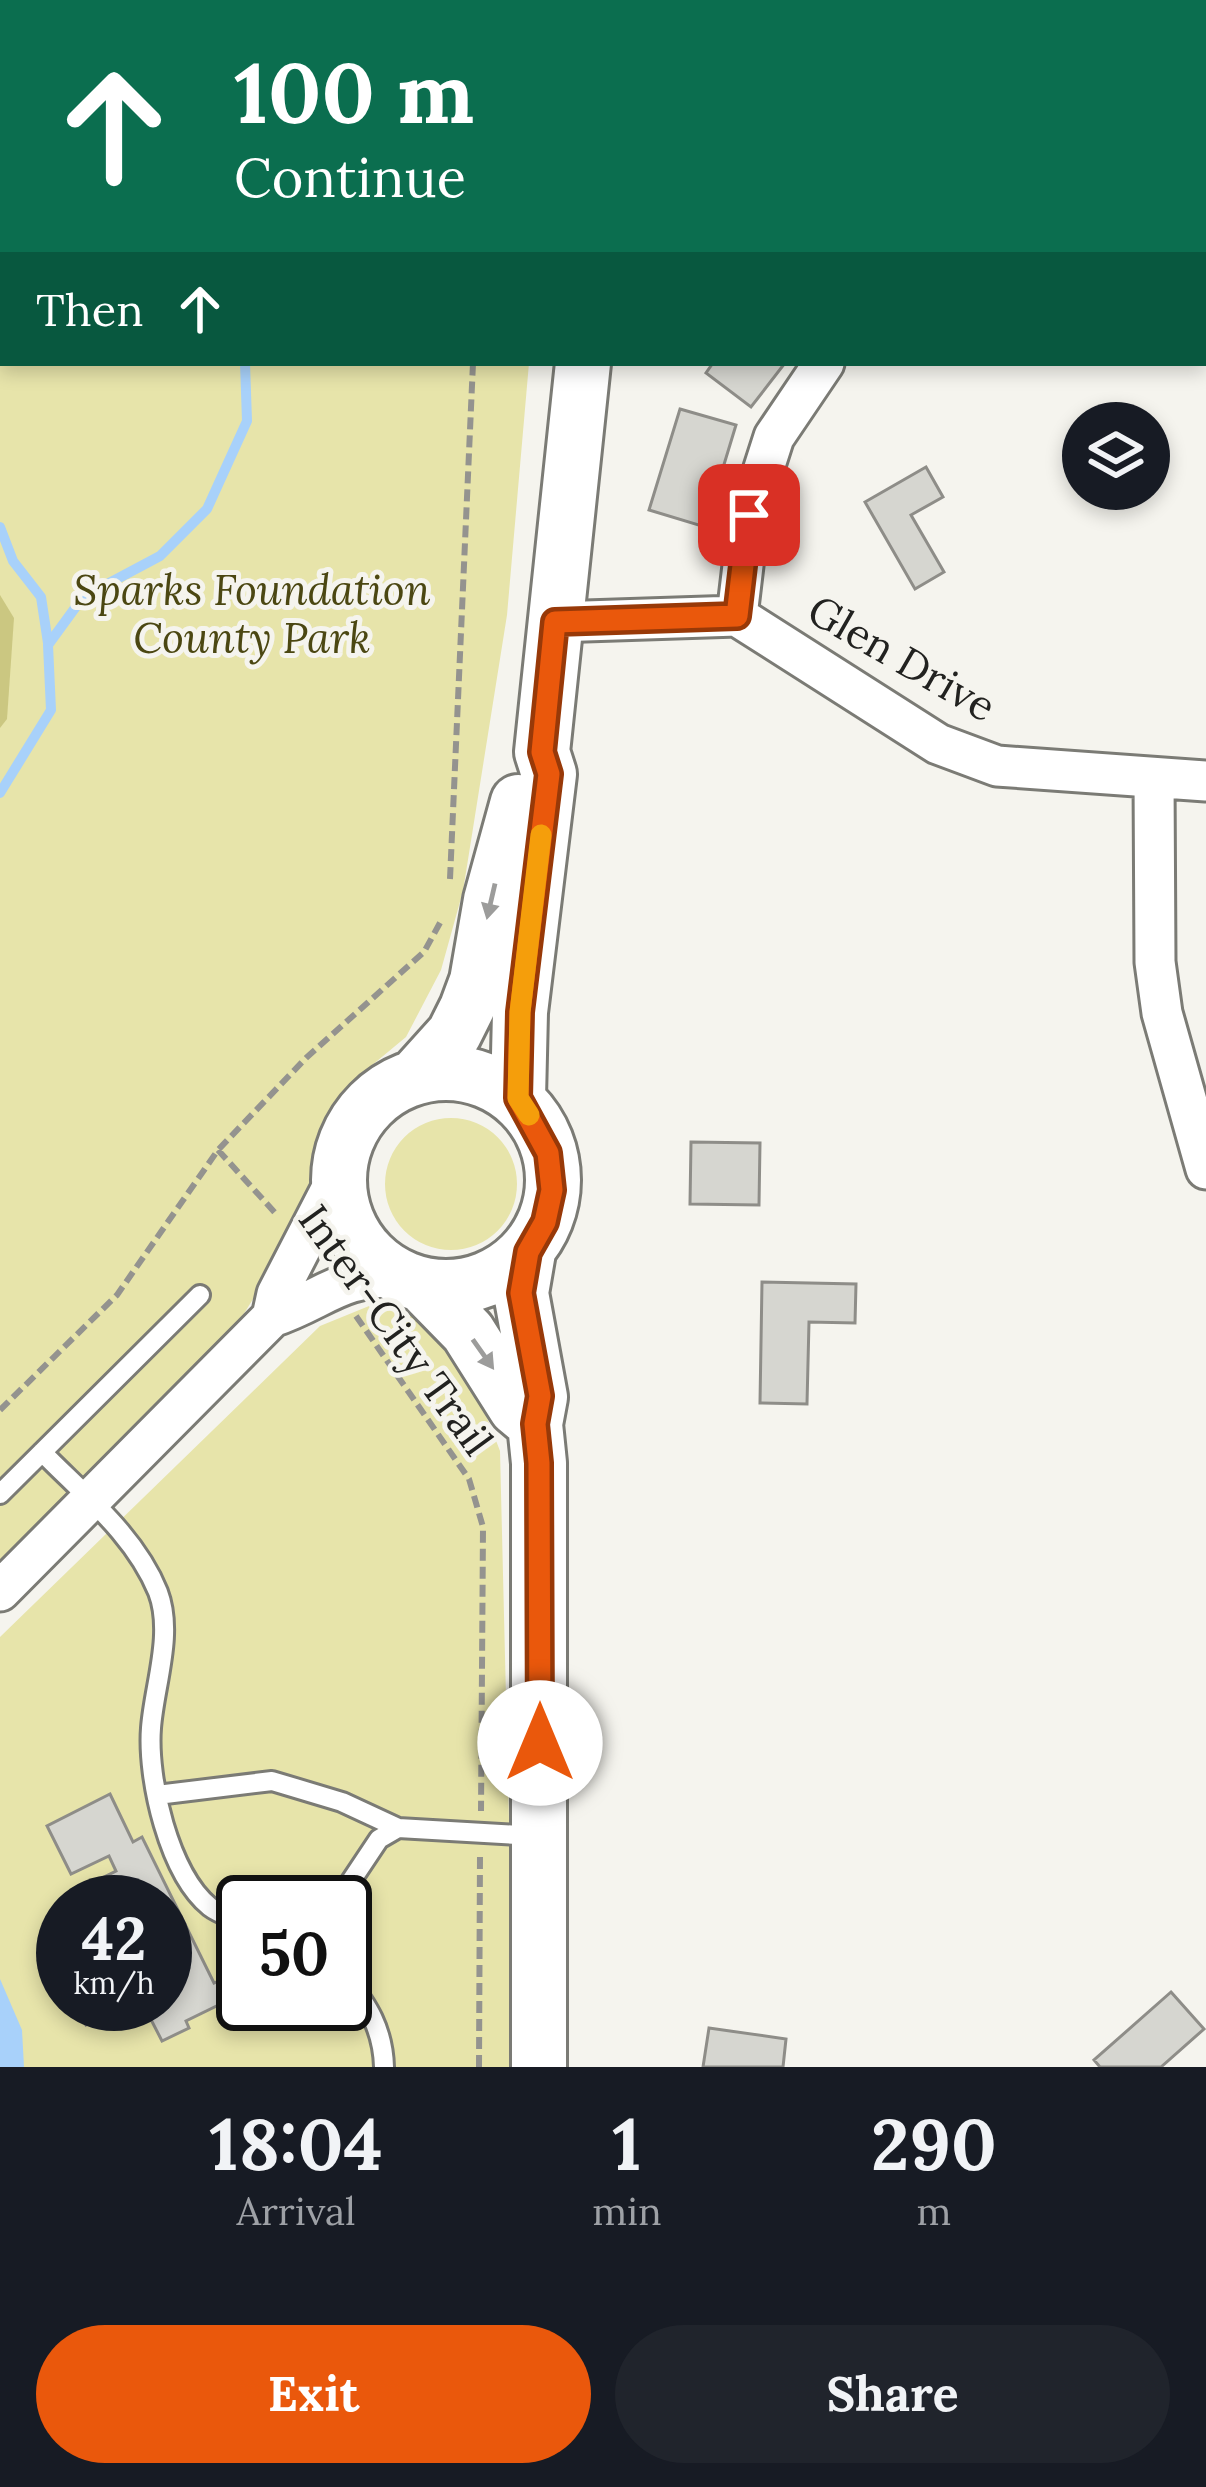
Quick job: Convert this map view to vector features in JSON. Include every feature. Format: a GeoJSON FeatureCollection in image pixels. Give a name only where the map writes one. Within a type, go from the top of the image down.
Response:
{"type":"FeatureCollection","features":[{"type":"Feature","properties":{"kind":"main road"},"geometry":{"type":"LineString","coordinates":[[518,1098],[520,1012],[549,774],[542,752],[583,366]]}},
{"type":"Feature","properties":{"kind":"main road"},"geometry":{"type":"LineString","coordinates":[[535,1424],[516,1408],[468,1332],[411,1283],[376,1262],[360,1243],[341,1195],[340,1172],[346,1147],[370,1103],[417,1075],[454,1034],[467,1008],[477,981],[490,900],[526,771],[542,752]]}},
{"type":"Feature","properties":{"kind":"main road"},"geometry":{"type":"LineString","coordinates":[[411,1283],[449,1289],[484,1282],[510,1268],[528,1252],[545,1222],[552,1190],[548,1153],[518,1098],[495,1081],[469,1074],[417,1075]]}},
{"type":"Feature","properties":{"kind":"main road"},"geometry":{"type":"LineString","coordinates":[[528,1252],[521,1293],[540,1396],[535,1424],[539,1463],[539,2067]]}},
{"type":"Feature","properties":{"kind":"street"},"geometry":{"type":"LineString","coordinates":[[555,622],[737,616],[749,515],[774,437],[822,366]]}},
{"type":"Feature","properties":{"kind":"street","name":"Glen Drive"},"geometry":{"type":"LineString","coordinates":[[737,616],[938,744],[997,766],[1206,781]]}},
{"type":"Feature","properties":{"kind":"street"},"geometry":{"type":"LineString","coordinates":[[1154,778],[1155,962],[1162,1013],[1206,1169]]}},
{"type":"Feature","properties":{"kind":"street"},"geometry":{"type":"LineString","coordinates":[[272,1317],[277,1294],[340,1172]]}},
{"type":"Feature","properties":{"kind":"street"},"geometry":{"type":"LineString","coordinates":[[0,1591],[272,1317],[365,1276],[411,1283]]}},
{"type":"Feature","properties":{"kind":"lane"},"geometry":{"type":"LineString","coordinates":[[0,1494],[200,1295]]}},
{"type":"Feature","properties":{"kind":"lane"},"geometry":{"type":"LineString","coordinates":[[42,1452],[132,1544],[160,1596],[163,1648],[150,1732],[160,1819],[187,1875],[216,1910]]}},
{"type":"Feature","properties":{"kind":"lane"},"geometry":{"type":"LineString","coordinates":[[158,1795],[272,1781],[342,1802],[398,1828],[541,1836]]}},
{"type":"Feature","properties":{"kind":"lane"},"geometry":{"type":"LineString","coordinates":[[355,1875],[379,1839],[398,1828]]}},
{"type":"Feature","properties":{"kind":"lane"},"geometry":{"type":"LineString","coordinates":[[372,2012],[383,2044],[383,2067]]}},
{"type":"Feature","properties":{"kind":"path"},"geometry":{"type":"LineString","coordinates":[[448,893],[473,366]]}},
{"type":"Feature","properties":{"kind":"path"},"geometry":{"type":"LineString","coordinates":[[0,1410],[117,1294],[218,1150],[306,1058],[424,952],[443,910]]}},
{"type":"Feature","properties":{"kind":"path","name":"Inter-City Trail"},"geometry":{"type":"LineString","coordinates":[[218,1150],[304,1245]]}},
{"type":"Feature","properties":{"kind":"path","name":"Inter-City Trail"},"geometry":{"type":"LineString","coordinates":[[334,1286],[469,1479],[483,1527],[478,2067]]}},
{"type":"Feature","properties":{"kind":"green space","name":"Sparks Foundation County Park"},"geometry":{"type":"Polygon","coordinates":[[[0,366],[529,366],[507,615],[463,891],[441,970],[406,1037],[359,1076],[327,1118],[311,1166],[309,1209],[227,1341],[0,1565],[0,366]]]}},
{"type":"Feature","properties":{"kind":"green space"},"geometry":{"type":"Polygon","coordinates":[[[451,1118],[476,1123],[498,1137],[512,1159],[517,1184],[512,1209],[498,1231],[476,1245],[451,1250],[426,1245],[404,1231],[390,1209],[385,1184],[390,1159],[404,1137],[426,1123],[451,1118]]]}},
{"type":"Feature","properties":{"kind":"green space"},"geometry":{"type":"Polygon","coordinates":[[[374,1304],[404,1313],[434,1332],[478,1398],[500,1451],[515,2067],[0,2067],[0,1637],[320,1326],[374,1304]]]}},
{"type":"Feature","properties":{"kind":"shaded area"},"geometry":{"type":"Polygon","coordinates":[[[0,595],[14,618],[7,719],[0,728],[0,595]]]}},
{"type":"Feature","properties":{"kind":"water"},"geometry":{"type":"Polygon","coordinates":[[[0,1979],[22,2030],[24,2067],[0,2067],[0,1979]]]}},
{"type":"Feature","properties":{"kind":"building"},"geometry":{"type":"Polygon","coordinates":[[[711,366],[783,366],[751,407],[706,373],[711,366]]]}},
{"type":"Feature","properties":{"kind":"building"},"geometry":{"type":"Polygon","coordinates":[[[680,409],[736,425],[705,527],[649,510],[680,409]]]}},
{"type":"Feature","properties":{"kind":"building"},"geometry":{"type":"Polygon","coordinates":[[[926,467],[943,497],[911,515],[944,572],[915,589],[865,502],[926,467]]]}},
{"type":"Feature","properties":{"kind":"building"},"geometry":{"type":"Polygon","coordinates":[[[691,1142],[760,1143],[759,1205],[690,1204],[691,1142]]]}},
{"type":"Feature","properties":{"kind":"building"},"geometry":{"type":"Polygon","coordinates":[[[762,1282],[856,1284],[855,1323],[809,1322],[807,1404],[760,1403],[762,1282]]]}},
{"type":"Feature","properties":{"kind":"building"},"geometry":{"type":"Polygon","coordinates":[[[110,1794],[133,1842],[142,1837],[161,1875],[108,1875],[116,1871],[109,1856],[71,1874],[47,1826],[110,1794]]]}},
{"type":"Feature","properties":{"kind":"building"},"geometry":{"type":"Polygon","coordinates":[[[192,1938],[216,1982],[216,2006],[192,2018],[192,1938]]]}},
{"type":"Feature","properties":{"kind":"building"},"geometry":{"type":"Polygon","coordinates":[[[1171,1992],[1204,2029],[1161,2067],[1100,2067],[1094,2060],[1171,1992]]]}},
{"type":"Feature","properties":{"kind":"building"},"geometry":{"type":"Polygon","coordinates":[[[709,2028],[786,2039],[783,2067],[703,2067],[709,2028]]]}},
{"type":"Feature","properties":{"kind":"building"},"geometry":{"type":"Polygon","coordinates":[[[157,2031],[183,2031],[162,2041],[157,2031]]]}},
{"type":"Feature","properties":{"kind":"waterway"},"geometry":{"type":"LineString","coordinates":[[0,793],[51,710],[48,645],[83,597],[160,556],[207,509],[247,421],[245,366]]}},
{"type":"Feature","properties":{"kind":"waterway"},"geometry":{"type":"LineString","coordinates":[[0,527],[13,561],[41,597],[48,643]]}},
{"type":"Feature","properties":{"kind":"slow traffic"},"geometry":{"type":"LineString","coordinates":[[529,1115],[518,1098],[520,1012],[541,835]]}},
{"type":"Feature","properties":{"kind":"route"},"geometry":{"type":"LineString","coordinates":[[540,1743],[535,1424],[540,1396],[521,1293],[528,1252],[545,1222],[552,1190],[548,1153],[518,1098],[520,1012],[549,774],[542,752],[555,622],[737,616],[749,515]]}}]}
